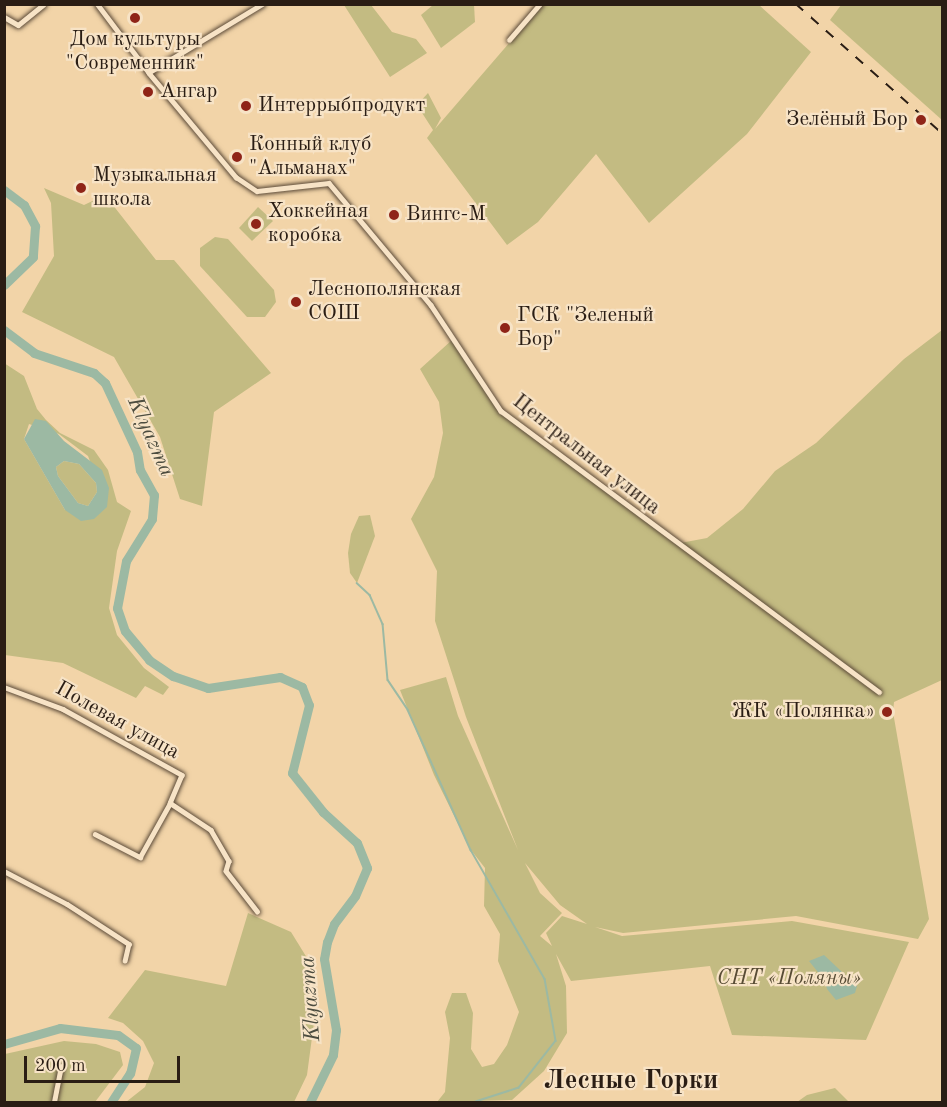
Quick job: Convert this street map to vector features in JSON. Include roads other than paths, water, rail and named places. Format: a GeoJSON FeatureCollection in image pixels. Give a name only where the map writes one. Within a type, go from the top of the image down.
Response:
{"type":"FeatureCollection","features":[{"type":"Feature","properties":{"kind":"street"},"geometry":{"type":"LineString","coordinates":[[4,17],[18,25],[44,4]]}},
{"type":"Feature","properties":{"kind":"street","name":"Центральная улица"},"geometry":{"type":"LineString","coordinates":[[97,4],[149,73],[248,188],[261,191],[329,183],[431,305],[501,411],[879,692]]}},
{"type":"Feature","properties":{"kind":"street"},"geometry":{"type":"LineString","coordinates":[[149,73],[263,4]]}},
{"type":"Feature","properties":{"kind":"street"},"geometry":{"type":"LineString","coordinates":[[509,40],[540,4]]}},
{"type":"Feature","properties":{"kind":"street","name":"Полевая улица"},"geometry":{"type":"LineString","coordinates":[[4,687],[63,709],[182,774],[170,803]]}},
{"type":"Feature","properties":{"kind":"street"},"geometry":{"type":"LineString","coordinates":[[95,834],[140,856],[170,803],[211,830],[230,861],[226,871],[257,911]]}},
{"type":"Feature","properties":{"kind":"street"},"geometry":{"type":"LineString","coordinates":[[4,871],[67,904],[129,944],[126,961]]}},
{"type":"Feature","properties":{"kind":"street"},"geometry":{"type":"LineString","coordinates":[[54,1102],[61,1067]]}},
{"type":"Feature","properties":{"kind":"waterway","name":"Klyazma"},"geometry":{"type":"LineString","coordinates":[[4,190],[24,205],[35,226],[33,257],[4,285]]}},
{"type":"Feature","properties":{"kind":"waterway","name":"Klyazma"},"geometry":{"type":"LineString","coordinates":[[4,330],[34,353],[94,373],[105,383],[137,452],[140,470],[154,495],[152,519],[126,561],[117,608],[125,631],[149,660],[173,676],[208,688],[280,677],[302,687],[309,705],[292,773],[323,812],[357,843],[367,868],[355,896],[334,924],[327,942],[324,959],[336,1030],[333,1055],[310,1102]]}},
{"type":"Feature","properties":{"kind":"waterway"},"geometry":{"type":"LineString","coordinates":[[357,583],[370,595],[383,624],[388,680],[408,710],[471,850],[545,979],[556,1041],[519,1088],[476,1102]]}},
{"type":"Feature","properties":{"kind":"waterway","name":"Klyazma"},"geometry":{"type":"LineString","coordinates":[[4,1044],[60,1028],[118,1035],[136,1048],[130,1073],[111,1102]]}},
{"type":"Feature","properties":{"kind":"railway"},"geometry":{"type":"LineString","coordinates":[[796,4],[942,133]]}},
{"type":"Feature","properties":{"kind":"place","name":"Дом культуры \"Современник\""},"geometry":{"type":"Point","coordinates":[135,18]}},
{"type":"Feature","properties":{"kind":"place","name":"Ангар"},"geometry":{"type":"Point","coordinates":[148,92]}},
{"type":"Feature","properties":{"kind":"place","name":"Интеррыбпродукт"},"geometry":{"type":"Point","coordinates":[246,106]}},
{"type":"Feature","properties":{"kind":"place","name":"Зелёный Бор"},"geometry":{"type":"Point","coordinates":[921,120]}},
{"type":"Feature","properties":{"kind":"place","name":"Конный клуб \"Альманах\""},"geometry":{"type":"Point","coordinates":[237,157]}},
{"type":"Feature","properties":{"kind":"place","name":"Музыкальная школа"},"geometry":{"type":"Point","coordinates":[81,188]}},
{"type":"Feature","properties":{"kind":"place","name":"Вингс-М"},"geometry":{"type":"Point","coordinates":[394,215]}},
{"type":"Feature","properties":{"kind":"place","name":"Хоккейная коробка"},"geometry":{"type":"Point","coordinates":[256,224]}},
{"type":"Feature","properties":{"kind":"place","name":"Леснополянская СОШ"},"geometry":{"type":"Point","coordinates":[296,302]}},
{"type":"Feature","properties":{"kind":"place","name":"ГСК \"Зеленый Бор\""},"geometry":{"type":"Point","coordinates":[505,328]}},
{"type":"Feature","properties":{"kind":"place","name":"ЖК «Полянка»"},"geometry":{"type":"Point","coordinates":[887,712]}},
{"type":"Feature","properties":{"kind":"district","name":"Лесные Горки"},"geometry":{"type":"Point","coordinates":[631,1081]}},
{"type":"Feature","properties":{"kind":"park label","name":"СНТ «Поляны»"},"geometry":{"type":"Point","coordinates":[789,979]}}]}
